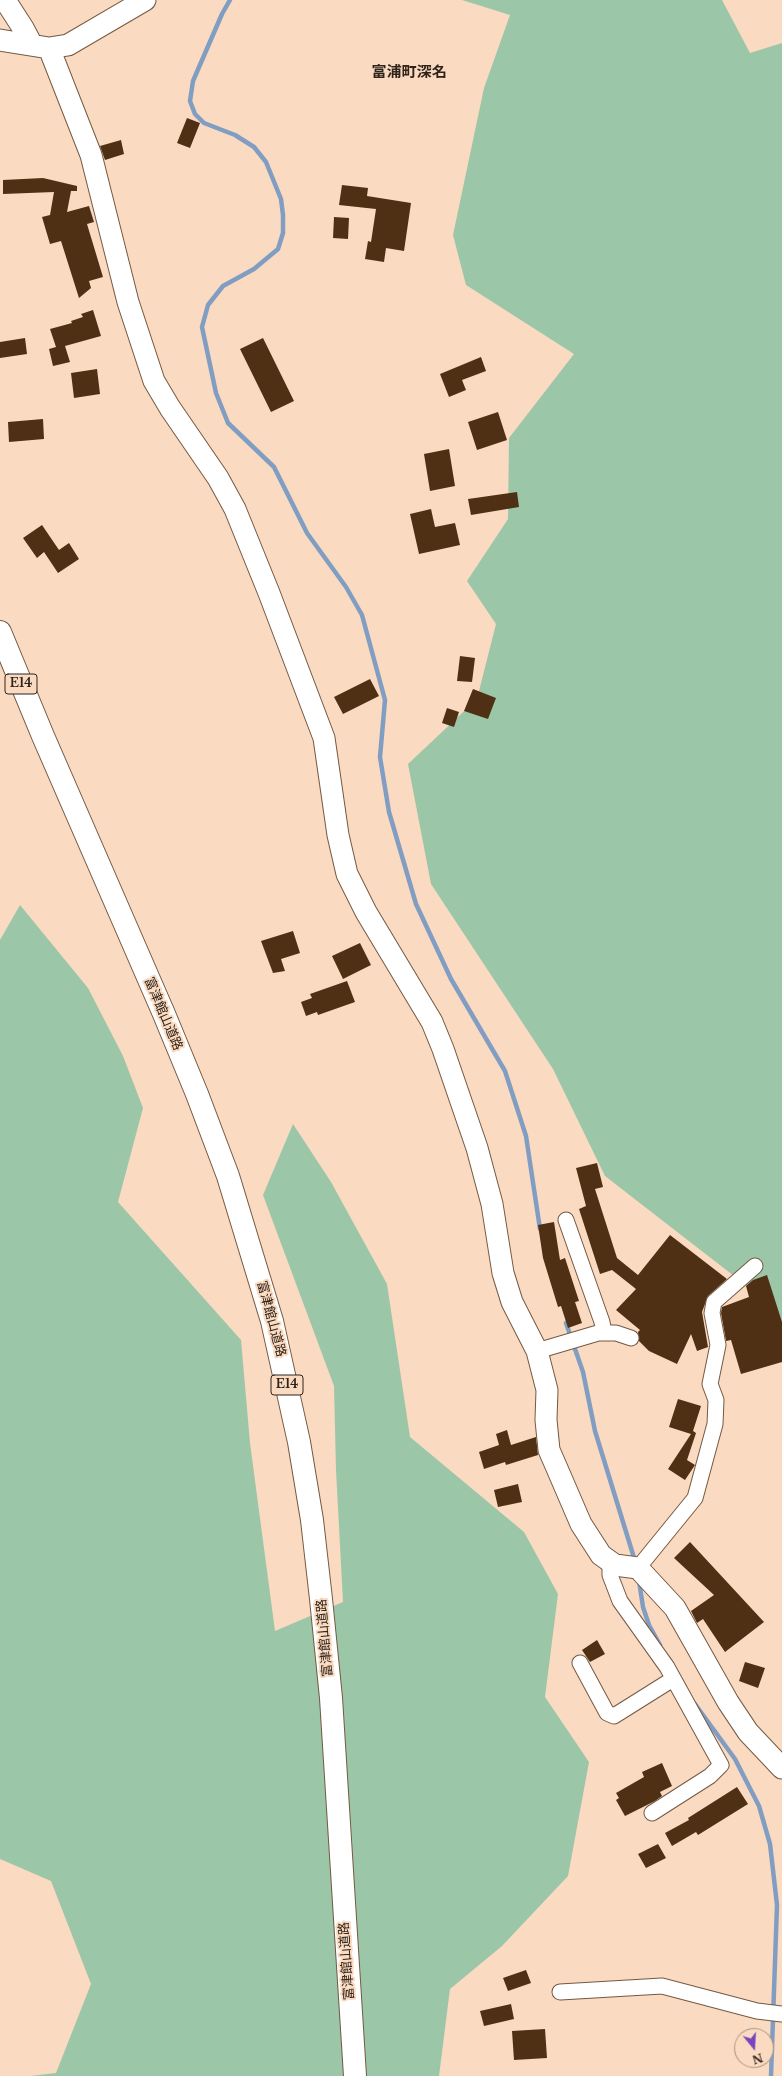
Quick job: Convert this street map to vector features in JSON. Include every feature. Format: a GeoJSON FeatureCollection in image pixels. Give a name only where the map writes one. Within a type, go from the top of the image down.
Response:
{"type":"FeatureCollection","features":[{"type":"Feature","properties":{"kind":"highway","name":"富津館山道路"},"geometry":{"type":"LineString","coordinates":[[0,632],[43,736],[164,1014],[197,1094],[228,1176],[272,1321],[299,1442],[312,1520],[321,1599],[331,1698],[355,2076]]}},
{"type":"Feature","properties":{"kind":"street"},"geometry":{"type":"LineString","coordinates":[[5,0],[23,28],[41,47],[91,155],[128,302],[154,382],[218,478],[235,509],[269,594],[324,738],[338,835],[347,874],[366,912],[432,1022],[443,1049],[479,1155],[492,1204],[503,1273],[512,1302],[537,1351],[547,1390],[546,1420],[549,1450],[581,1524],[601,1556],[615,1565],[638,1568],[675,1608],[728,1702],[748,1732],[782,1768]]}},
{"type":"Feature","properties":{"kind":"street"},"geometry":{"type":"LineString","coordinates":[[0,40],[41,47],[68,44],[145,0]]}},
{"type":"Feature","properties":{"kind":"street"},"geometry":{"type":"LineString","coordinates":[[566,1220],[602,1322],[604,1333]]}},
{"type":"Feature","properties":{"kind":"street"},"geometry":{"type":"LineString","coordinates":[[638,1568],[695,1498],[714,1424],[716,1400],[710,1384],[718,1345],[712,1313],[714,1302],[755,1266]]}},
{"type":"Feature","properties":{"kind":"street"},"geometry":{"type":"LineString","coordinates":[[537,1351],[598,1333],[616,1333],[631,1338]]}},
{"type":"Feature","properties":{"kind":"street"},"geometry":{"type":"LineString","coordinates":[[610,1562],[610,1575],[620,1601],[673,1679],[721,1765],[710,1776],[652,1813]]}},
{"type":"Feature","properties":{"kind":"street"},"geometry":{"type":"LineString","coordinates":[[580,1663],[607,1713],[614,1716],[673,1679]]}},
{"type":"Feature","properties":{"kind":"street"},"geometry":{"type":"LineString","coordinates":[[560,1992],[662,1986],[757,2010],[782,2014]]}},
{"type":"Feature","properties":{"kind":"green space"},"geometry":{"type":"Polygon","coordinates":[[[462,0],[722,0],[750,53],[782,43],[782,1323],[774,1307],[605,1176],[553,1069],[431,884],[408,764],[477,699],[496,624],[467,581],[508,519],[509,438],[574,354],[466,285],[453,235],[484,88],[510,15],[462,0]]]}},
{"type":"Feature","properties":{"kind":"green space"},"geometry":{"type":"Polygon","coordinates":[[[20,905],[88,988],[123,1056],[143,1108],[118,1202],[241,1340],[250,1443],[275,1631],[343,1602],[336,1470],[334,1386],[263,1195],[293,1124],[331,1182],[387,1284],[410,1437],[524,1532],[558,1594],[545,1697],[589,1762],[568,1876],[502,1946],[450,1989],[439,2076],[31,2076],[56,2073],[91,1984],[51,1881],[0,1859],[0,940],[20,905]]]}},
{"type":"Feature","properties":{"kind":"building"},"geometry":{"type":"Polygon","coordinates":[[[187,118],[200,123],[190,148],[177,143],[187,118]]]}},
{"type":"Feature","properties":{"kind":"building"},"geometry":{"type":"Polygon","coordinates":[[[121,140],[124,154],[105,160],[100,146],[121,140]]]}},
{"type":"Feature","properties":{"kind":"building"},"geometry":{"type":"Polygon","coordinates":[[[43,178],[77,186],[77,191],[71,191],[67,212],[89,206],[94,222],[87,224],[103,277],[89,281],[91,288],[79,298],[61,241],[50,244],[42,217],[50,215],[54,192],[3,194],[3,180],[43,178]]]}},
{"type":"Feature","properties":{"kind":"building"},"geometry":{"type":"Polygon","coordinates":[[[342,185],[368,188],[367,196],[411,203],[404,251],[386,248],[384,262],[365,259],[368,241],[371,242],[376,209],[339,205],[342,185]]]}},
{"type":"Feature","properties":{"kind":"building"},"geometry":{"type":"Polygon","coordinates":[[[334,217],[349,218],[348,239],[333,238],[334,217]]]}},
{"type":"Feature","properties":{"kind":"building"},"geometry":{"type":"Polygon","coordinates":[[[93,310],[101,336],[65,346],[70,362],[53,366],[49,349],[56,347],[50,329],[72,323],[71,321],[83,317],[81,314],[93,310]]]}},
{"type":"Feature","properties":{"kind":"building"},"geometry":{"type":"Polygon","coordinates":[[[25,338],[27,354],[0,358],[0,342],[25,338]]]}},
{"type":"Feature","properties":{"kind":"building"},"geometry":{"type":"Polygon","coordinates":[[[263,338],[294,401],[271,412],[240,349],[263,338]]]}},
{"type":"Feature","properties":{"kind":"building"},"geometry":{"type":"Polygon","coordinates":[[[481,357],[486,371],[462,380],[466,390],[449,397],[440,374],[481,357]]]}},
{"type":"Feature","properties":{"kind":"building"},"geometry":{"type":"Polygon","coordinates":[[[97,369],[100,394],[74,398],[71,373],[97,369]]]}},
{"type":"Feature","properties":{"kind":"building"},"geometry":{"type":"Polygon","coordinates":[[[498,412],[507,440],[477,450],[468,422],[498,412]]]}},
{"type":"Feature","properties":{"kind":"building"},"geometry":{"type":"Polygon","coordinates":[[[43,419],[44,439],[9,442],[8,422],[43,419]]]}},
{"type":"Feature","properties":{"kind":"building"},"geometry":{"type":"Polygon","coordinates":[[[449,449],[455,486],[430,491],[424,454],[449,449]]]}},
{"type":"Feature","properties":{"kind":"building"},"geometry":{"type":"Polygon","coordinates":[[[517,492],[519,507],[471,515],[468,499],[517,492]]]}},
{"type":"Feature","properties":{"kind":"building"},"geometry":{"type":"Polygon","coordinates":[[[431,509],[435,527],[455,523],[460,545],[419,554],[410,514],[431,509]]]}},
{"type":"Feature","properties":{"kind":"building"},"geometry":{"type":"Polygon","coordinates":[[[42,525],[59,550],[69,543],[79,559],[58,573],[44,552],[37,558],[23,538],[42,525]]]}},
{"type":"Feature","properties":{"kind":"building"},"geometry":{"type":"Polygon","coordinates":[[[460,656],[475,658],[472,682],[457,681],[460,656]]]}},
{"type":"Feature","properties":{"kind":"building"},"geometry":{"type":"Polygon","coordinates":[[[370,679],[379,696],[343,714],[334,697],[370,679]]]}},
{"type":"Feature","properties":{"kind":"building"},"geometry":{"type":"Polygon","coordinates":[[[473,689],[496,698],[488,719],[464,711],[473,689]]]}},
{"type":"Feature","properties":{"kind":"building"},"geometry":{"type":"Polygon","coordinates":[[[447,708],[459,712],[454,727],[442,723],[447,708]]]}},
{"type":"Feature","properties":{"kind":"building"},"geometry":{"type":"Polygon","coordinates":[[[293,931],[300,953],[281,959],[285,971],[273,973],[261,941],[293,931]]]}},
{"type":"Feature","properties":{"kind":"building"},"geometry":{"type":"Polygon","coordinates":[[[360,943],[371,965],[343,979],[332,956],[360,943]]]}},
{"type":"Feature","properties":{"kind":"building"},"geometry":{"type":"Polygon","coordinates":[[[347,981],[355,1002],[318,1015],[317,1012],[306,1016],[301,1002],[312,998],[310,994],[347,981]]]}},
{"type":"Feature","properties":{"kind":"building"},"geometry":{"type":"Polygon","coordinates":[[[597,1163],[603,1187],[595,1189],[617,1258],[638,1275],[670,1235],[727,1279],[708,1296],[702,1312],[708,1347],[697,1351],[691,1334],[677,1364],[649,1351],[639,1341],[638,1332],[640,1330],[616,1310],[636,1289],[612,1270],[600,1274],[579,1209],[586,1206],[576,1168],[597,1163]]]}},
{"type":"Feature","properties":{"kind":"building"},"geometry":{"type":"Polygon","coordinates":[[[554,1222],[560,1260],[565,1258],[579,1301],[575,1302],[582,1323],[568,1328],[561,1306],[558,1307],[543,1258],[538,1225],[554,1222]]]}},
{"type":"Feature","properties":{"kind":"building"},"geometry":{"type":"Polygon","coordinates":[[[767,1275],[782,1322],[782,1362],[741,1374],[731,1340],[726,1341],[721,1313],[722,1307],[749,1297],[746,1286],[753,1280],[767,1275]]]}},
{"type":"Feature","properties":{"kind":"building"},"geometry":{"type":"Polygon","coordinates":[[[678,1399],[701,1406],[693,1431],[696,1433],[687,1460],[695,1465],[685,1480],[668,1469],[691,1434],[669,1427],[678,1399]]]}},
{"type":"Feature","properties":{"kind":"building"},"geometry":{"type":"Polygon","coordinates":[[[507,1430],[511,1445],[536,1437],[538,1455],[506,1465],[505,1462],[484,1469],[479,1452],[499,1445],[496,1434],[507,1430]]]}},
{"type":"Feature","properties":{"kind":"building"},"geometry":{"type":"Polygon","coordinates":[[[518,1484],[522,1502],[498,1507],[494,1490],[518,1484]]]}},
{"type":"Feature","properties":{"kind":"building"},"geometry":{"type":"Polygon","coordinates":[[[690,1542],[764,1622],[725,1652],[703,1619],[697,1623],[691,1611],[714,1595],[674,1558],[690,1542]]]}},
{"type":"Feature","properties":{"kind":"building"},"geometry":{"type":"Polygon","coordinates":[[[597,1640],[605,1654],[590,1662],[582,1650],[597,1640]]]}},
{"type":"Feature","properties":{"kind":"building"},"geometry":{"type":"Polygon","coordinates":[[[745,1662],[765,1668],[758,1688],[739,1681],[745,1662]]]}},
{"type":"Feature","properties":{"kind":"building"},"geometry":{"type":"Polygon","coordinates":[[[662,1763],[672,1786],[660,1792],[662,1796],[655,1801],[625,1816],[616,1800],[619,1798],[616,1793],[644,1777],[642,1772],[662,1763]]]}},
{"type":"Feature","properties":{"kind":"building"},"geometry":{"type":"Polygon","coordinates":[[[737,1787],[748,1804],[698,1835],[696,1832],[672,1846],[665,1833],[689,1820],[688,1818],[737,1787]]]}},
{"type":"Feature","properties":{"kind":"building"},"geometry":{"type":"Polygon","coordinates":[[[658,1844],[666,1858],[646,1868],[638,1854],[658,1844]]]}},
{"type":"Feature","properties":{"kind":"building"},"geometry":{"type":"Polygon","coordinates":[[[526,1970],[531,1983],[508,1991],[503,1978],[526,1970]]]}},
{"type":"Feature","properties":{"kind":"building"},"geometry":{"type":"Polygon","coordinates":[[[511,2004],[514,2019],[484,2026],[480,2011],[511,2004]]]}},
{"type":"Feature","properties":{"kind":"building"},"geometry":{"type":"Polygon","coordinates":[[[545,2029],[547,2058],[514,2060],[512,2031],[545,2029]]]}},
{"type":"Feature","properties":{"kind":"waterway"},"geometry":{"type":"LineString","coordinates":[[230,0],[222,14],[193,81],[190,101],[195,114],[204,123],[235,135],[254,147],[266,162],[281,199],[283,233],[278,249],[254,269],[223,286],[208,305],[202,327],[216,393],[228,423],[274,467],[307,533],[346,587],[362,615],[385,700],[380,757],[389,812],[416,904],[451,979],[505,1071],[526,1136],[540,1229]]}},
{"type":"Feature","properties":{"kind":"waterway"},"geometry":{"type":"LineString","coordinates":[[566,1323],[583,1372],[595,1431],[635,1561]]}},
{"type":"Feature","properties":{"kind":"waterway"},"geometry":{"type":"LineString","coordinates":[[639,1581],[643,1607],[649,1625],[660,1645]]}},
{"type":"Feature","properties":{"kind":"waterway"},"geometry":{"type":"LineString","coordinates":[[695,1704],[735,1759],[759,1806],[770,1844],[777,1905],[771,2076]]}},
{"type":"Feature","properties":{"kind":"district","name":"富浦町深名"},"geometry":{"type":"Point","coordinates":[409,73]}}]}
